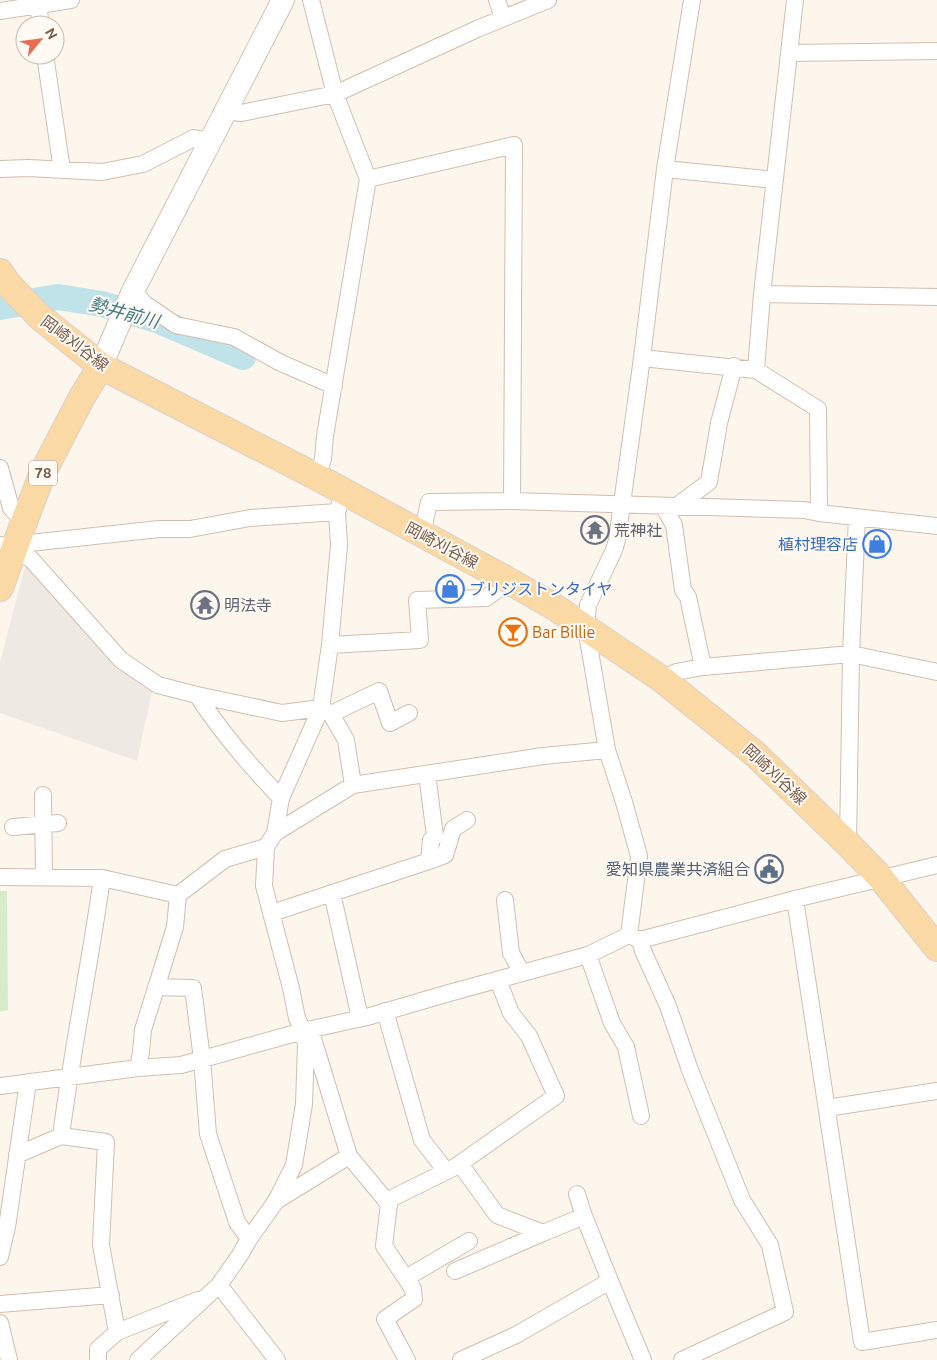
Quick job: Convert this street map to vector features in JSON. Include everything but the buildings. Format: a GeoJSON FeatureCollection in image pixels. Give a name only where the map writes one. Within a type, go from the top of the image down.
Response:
{"type":"FeatureCollection","features":[{"type":"Feature","properties":{"kind":"main road","name":"岡崎刈谷線"},"geometry":{"type":"LineString","coordinates":[[0,272],[8,284],[40,317],[101,366],[317,477],[340,502],[422,534],[509,581],[553,606],[662,680],[755,754],[848,844],[881,878],[937,948]]}},
{"type":"Feature","properties":{"kind":"main road","name":"78"},"geometry":{"type":"LineString","coordinates":[[0,588],[7,547],[24,522],[43,472],[101,366]]}},
{"type":"Feature","properties":{"kind":"street"},"geometry":{"type":"LineString","coordinates":[[0,11],[71,0]]}},
{"type":"Feature","properties":{"kind":"street"},"geometry":{"type":"LineString","coordinates":[[101,366],[133,291],[282,0]]}},
{"type":"Feature","properties":{"kind":"street"},"geometry":{"type":"LineString","coordinates":[[311,0],[335,94],[368,179],[325,436],[324,459],[317,477]]}},
{"type":"Feature","properties":{"kind":"street"},"geometry":{"type":"LineString","coordinates":[[497,0],[503,18]]}},
{"type":"Feature","properties":{"kind":"street"},"geometry":{"type":"LineString","coordinates":[[226,111],[241,113],[335,94],[477,29],[548,0]]}},
{"type":"Feature","properties":{"kind":"street"},"geometry":{"type":"LineString","coordinates":[[682,1360],[785,1312],[770,1245],[742,1200],[690,1070],[668,1006],[635,937],[639,856],[607,750],[586,628],[588,605],[617,540],[665,169],[692,0]]}},
{"type":"Feature","properties":{"kind":"street"},"geometry":{"type":"LineString","coordinates":[[756,370],[762,294],[795,0]]}},
{"type":"Feature","properties":{"kind":"street"},"geometry":{"type":"LineString","coordinates":[[38,6],[39,15]]}},
{"type":"Feature","properties":{"kind":"street"},"geometry":{"type":"LineString","coordinates":[[789,53],[937,51]]}},
{"type":"Feature","properties":{"kind":"street"},"geometry":{"type":"LineString","coordinates":[[46,65],[62,170]]}},
{"type":"Feature","properties":{"kind":"street"},"geometry":{"type":"LineString","coordinates":[[0,169],[29,168],[102,172],[143,164],[194,138],[210,141]]}},
{"type":"Feature","properties":{"kind":"street"},"geometry":{"type":"LineString","coordinates":[[368,179],[514,145],[512,501]]}},
{"type":"Feature","properties":{"kind":"street"},"geometry":{"type":"LineString","coordinates":[[665,169],[775,180]]}},
{"type":"Feature","properties":{"kind":"street"},"geometry":{"type":"LineString","coordinates":[[133,291],[145,304],[176,325],[234,337],[281,363],[334,386]]}},
{"type":"Feature","properties":{"kind":"street"},"geometry":{"type":"LineString","coordinates":[[762,294],[937,297]]}},
{"type":"Feature","properties":{"kind":"street"},"geometry":{"type":"LineString","coordinates":[[642,358],[734,366],[756,370],[818,409],[819,513]]}},
{"type":"Feature","properties":{"kind":"street"},"geometry":{"type":"LineString","coordinates":[[670,506],[710,482],[720,423],[734,366]]}},
{"type":"Feature","properties":{"kind":"street"},"geometry":{"type":"LineString","coordinates":[[0,468],[11,508],[24,522]]}},
{"type":"Feature","properties":{"kind":"street"},"geometry":{"type":"LineString","coordinates":[[422,534],[429,502],[512,501],[804,510],[937,526]]}},
{"type":"Feature","properties":{"kind":"street"},"geometry":{"type":"LineString","coordinates":[[7,547],[30,543],[190,528],[340,502],[339,545],[326,711],[281,798],[275,833],[266,847],[264,886],[297,1018],[307,1030],[348,1156],[389,1204],[384,1246],[413,1289],[414,1299],[385,1319],[407,1360]]}},
{"type":"Feature","properties":{"kind":"street"},"geometry":{"type":"LineString","coordinates":[[670,506],[683,590],[688,597],[703,667]]}},
{"type":"Feature","properties":{"kind":"street"},"geometry":{"type":"LineString","coordinates":[[848,844],[851,654],[857,517]]}},
{"type":"Feature","properties":{"kind":"street"},"geometry":{"type":"LineString","coordinates":[[7,547],[31,559],[120,660],[158,685],[282,713],[326,711],[379,692],[390,724],[409,714]]}},
{"type":"Feature","properties":{"kind":"street"},"geometry":{"type":"LineString","coordinates":[[330,645],[420,640],[416,600],[486,598],[509,581]]}},
{"type":"Feature","properties":{"kind":"street"},"geometry":{"type":"LineString","coordinates":[[662,680],[676,672],[703,667],[851,654],[937,672]]}},
{"type":"Feature","properties":{"kind":"street"},"geometry":{"type":"LineString","coordinates":[[197,695],[211,717],[260,777],[281,798]]}},
{"type":"Feature","properties":{"kind":"street"},"geometry":{"type":"LineString","coordinates":[[326,711],[346,740],[353,786]]}},
{"type":"Feature","properties":{"kind":"street"},"geometry":{"type":"LineString","coordinates":[[275,833],[353,786],[543,756],[607,750]]}},
{"type":"Feature","properties":{"kind":"street"},"geometry":{"type":"LineString","coordinates":[[427,774],[435,836],[431,840],[429,861]]}},
{"type":"Feature","properties":{"kind":"street"},"geometry":{"type":"LineString","coordinates":[[43,795],[51,824],[44,877]]}},
{"type":"Feature","properties":{"kind":"street"},"geometry":{"type":"LineString","coordinates":[[272,913],[445,856],[453,829],[467,820]]}},
{"type":"Feature","properties":{"kind":"street"},"geometry":{"type":"LineString","coordinates":[[12,827],[51,824]]}},
{"type":"Feature","properties":{"kind":"street"},"geometry":{"type":"LineString","coordinates":[[138,1068],[143,1030],[175,927],[178,895],[225,859],[266,847]]}},
{"type":"Feature","properties":{"kind":"street"},"geometry":{"type":"LineString","coordinates":[[0,1086],[138,1068],[181,1065],[588,955],[635,937],[937,865]]}},
{"type":"Feature","properties":{"kind":"street"},"geometry":{"type":"LineString","coordinates":[[0,877],[102,878],[178,895]]}},
{"type":"Feature","properties":{"kind":"street"},"geometry":{"type":"LineString","coordinates":[[61,1136],[102,878]]}},
{"type":"Feature","properties":{"kind":"street"},"geometry":{"type":"LineString","coordinates":[[332,893],[360,1018]]}},
{"type":"Feature","properties":{"kind":"street"},"geometry":{"type":"LineString","coordinates":[[796,899],[862,1342],[937,1330]]}},
{"type":"Feature","properties":{"kind":"street"},"geometry":{"type":"LineString","coordinates":[[504,900],[511,953],[522,973]]}},
{"type":"Feature","properties":{"kind":"street"},"geometry":{"type":"LineString","coordinates":[[588,955],[612,1024],[626,1046],[641,1116]]}},
{"type":"Feature","properties":{"kind":"street"},"geometry":{"type":"LineString","coordinates":[[386,1201],[453,1168],[556,1096],[529,1036],[511,1012],[498,980]]}},
{"type":"Feature","properties":{"kind":"street"},"geometry":{"type":"LineString","coordinates":[[156,988],[193,988],[202,1059],[208,1134],[237,1222],[249,1238]]}},
{"type":"Feature","properties":{"kind":"street"},"geometry":{"type":"LineString","coordinates":[[385,1011],[422,1140],[453,1168],[497,1215],[543,1233]]}},
{"type":"Feature","properties":{"kind":"street"},"geometry":{"type":"LineString","coordinates":[[138,1360],[218,1286],[276,1200],[294,1164],[304,1104],[307,1030]]}},
{"type":"Feature","properties":{"kind":"street"},"geometry":{"type":"LineString","coordinates":[[0,1257],[7,1227],[28,1082]]}},
{"type":"Feature","properties":{"kind":"street"},"geometry":{"type":"LineString","coordinates":[[827,1108],[937,1091]]}},
{"type":"Feature","properties":{"kind":"street"},"geometry":{"type":"LineString","coordinates":[[17,1155],[61,1136],[106,1142],[101,1245],[118,1332]]}},
{"type":"Feature","properties":{"kind":"street"},"geometry":{"type":"LineString","coordinates":[[276,1200],[348,1156]]}},
{"type":"Feature","properties":{"kind":"street"},"geometry":{"type":"LineString","coordinates":[[576,1194],[643,1360]]}},
{"type":"Feature","properties":{"kind":"street"},"geometry":{"type":"LineString","coordinates":[[455,1271],[584,1216],[585,1220]]}},
{"type":"Feature","properties":{"kind":"street"},"geometry":{"type":"LineString","coordinates":[[406,1278],[469,1241]]}},
{"type":"Feature","properties":{"kind":"street"},"geometry":{"type":"LineString","coordinates":[[461,1360],[516,1335],[610,1281]]}},
{"type":"Feature","properties":{"kind":"street"},"geometry":{"type":"LineString","coordinates":[[218,1286],[277,1360]]}},
{"type":"Feature","properties":{"kind":"street"},"geometry":{"type":"LineString","coordinates":[[0,1304],[111,1295]]}},
{"type":"Feature","properties":{"kind":"street"},"geometry":{"type":"LineString","coordinates":[[98,1360],[98,1349],[118,1332],[205,1298]]}},
{"type":"Feature","properties":{"kind":"street"},"geometry":{"type":"LineString","coordinates":[[0,1323],[9,1360]]}},
{"type":"Feature","properties":{"kind":"shaded area"},"geometry":{"type":"Polygon","coordinates":[[[26,563],[153,687],[137,761],[0,713],[0,662],[26,563]]]}},
{"type":"Feature","properties":{"kind":"green space"},"geometry":{"type":"Polygon","coordinates":[[[0,891],[7,891],[8,1010],[0,1012],[0,891]]]}},
{"type":"Feature","properties":{"kind":"waterway","name":"勢井前川"},"geometry":{"type":"LineString","coordinates":[[0,307],[58,297],[102,304],[157,320],[243,357]]}},
{"type":"Feature","properties":{"kind":"place","name":"荒神社"},"geometry":{"type":"Point","coordinates":[595,530]}},
{"type":"Feature","properties":{"kind":"place","name":"植村理容店"},"geometry":{"type":"Point","coordinates":[877,544]}},
{"type":"Feature","properties":{"kind":"place","name":"ブリジストンタイヤ"},"geometry":{"type":"Point","coordinates":[450,589]}},
{"type":"Feature","properties":{"kind":"place","name":"明法寺"},"geometry":{"type":"Point","coordinates":[205,605]}},
{"type":"Feature","properties":{"kind":"place","name":"Bar Billie"},"geometry":{"type":"Point","coordinates":[513,632]}},
{"type":"Feature","properties":{"kind":"place","name":"愛知県農業共済組合"},"geometry":{"type":"Point","coordinates":[769,869]}}]}
